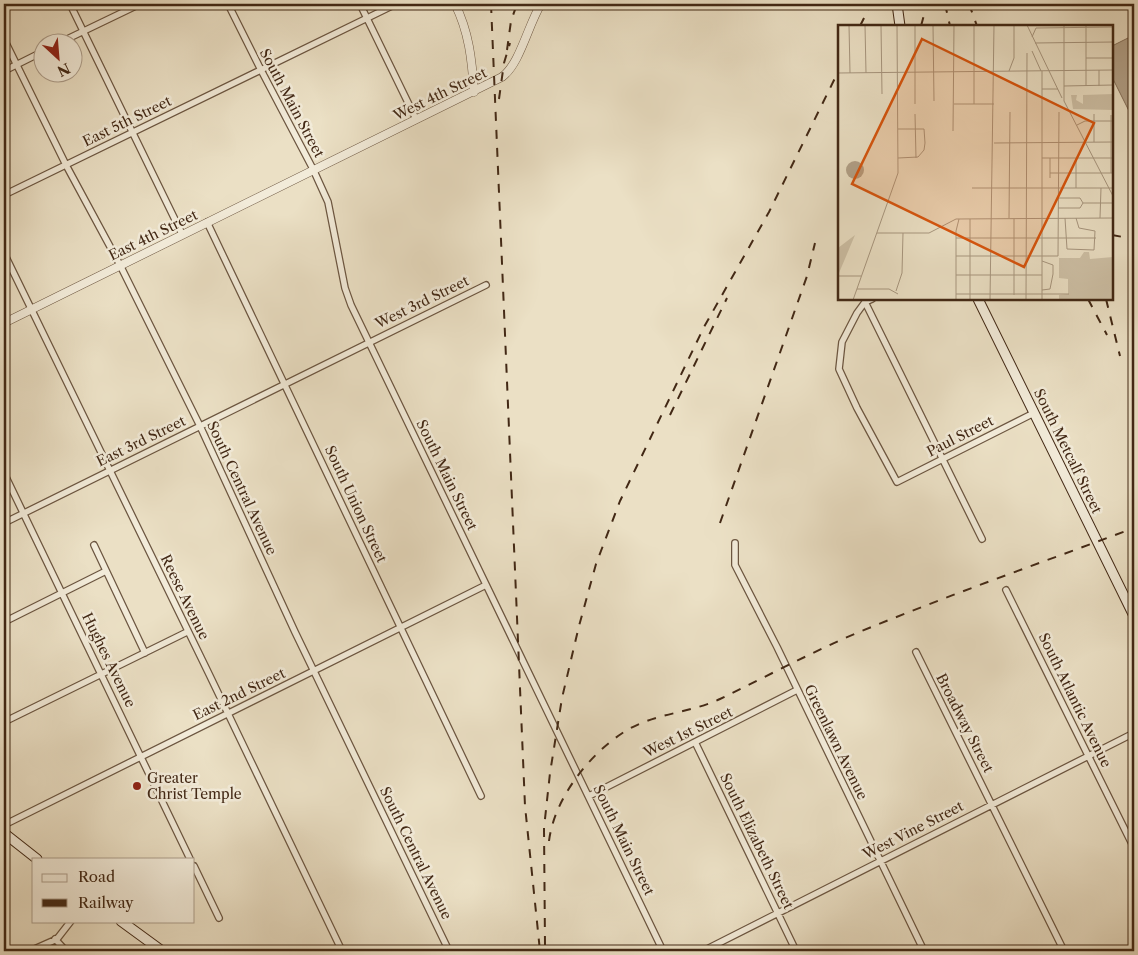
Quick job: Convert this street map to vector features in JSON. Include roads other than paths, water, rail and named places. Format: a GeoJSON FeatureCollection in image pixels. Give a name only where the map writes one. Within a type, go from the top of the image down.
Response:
{"type":"FeatureCollection","features":[{"type":"Feature","properties":{"kind":"main road"},"geometry":{"type":"LineString","coordinates":[[897,4],[900,25]]}},
{"type":"Feature","properties":{"kind":"main road","name":"South Metcalf Street"},"geometry":{"type":"LineString","coordinates":[[978,300],[1134,616]]}},
{"type":"Feature","properties":{"kind":"main road"},"geometry":{"type":"LineString","coordinates":[[4,833],[37,858]]}},
{"type":"Feature","properties":{"kind":"main road"},"geometry":{"type":"LineString","coordinates":[[122,922],[162,951]]}},
{"type":"Feature","properties":{"kind":"street"},"geometry":{"type":"LineString","coordinates":[[70,4],[182,234]]}},
{"type":"Feature","properties":{"kind":"street"},"geometry":{"type":"LineString","coordinates":[[83,32],[140,4]]}},
{"type":"Feature","properties":{"kind":"street","name":"South Main Street"},"geometry":{"type":"LineString","coordinates":[[228,4],[328,202],[345,288],[351,304],[663,951]]}},
{"type":"Feature","properties":{"kind":"street"},"geometry":{"type":"LineString","coordinates":[[360,4],[416,119]]}},
{"type":"Feature","properties":{"kind":"street","name":"East 5th Street"},"geometry":{"type":"LineString","coordinates":[[4,195],[396,4]]}},
{"type":"Feature","properties":{"kind":"street"},"geometry":{"type":"LineString","coordinates":[[455,4],[469,40],[473,62],[474,92]]}},
{"type":"Feature","properties":{"kind":"street","name":"West 4th Street"},"geometry":{"type":"LineString","coordinates":[[313,169],[502,77],[512,67],[541,4]]}},
{"type":"Feature","properties":{"kind":"street","name":"South Central Avenue"},"geometry":{"type":"LineString","coordinates":[[4,39],[66,165],[120,265],[200,426],[314,671],[450,951]]}},
{"type":"Feature","properties":{"kind":"street"},"geometry":{"type":"LineString","coordinates":[[4,71],[32,57]]}},
{"type":"Feature","properties":{"kind":"street","name":"East 4th Street"},"geometry":{"type":"LineString","coordinates":[[4,323],[313,169]]}},
{"type":"Feature","properties":{"kind":"street","name":"South Union Street"},"geometry":{"type":"LineString","coordinates":[[208,222],[481,796]]}},
{"type":"Feature","properties":{"kind":"street","name":"Reese Avenue"},"geometry":{"type":"LineString","coordinates":[[4,253],[342,951]]}},
{"type":"Feature","properties":{"kind":"street","name":"West 3rd Street"},"geometry":{"type":"LineString","coordinates":[[370,342],[486,285]]}},
{"type":"Feature","properties":{"kind":"street"},"geometry":{"type":"LineString","coordinates":[[870,300],[865,302],[982,539]]}},
{"type":"Feature","properties":{"kind":"street","name":"Paul Street"},"geometry":{"type":"LineString","coordinates":[[865,302],[842,342],[839,369],[848,390],[897,482],[1034,413]]}},
{"type":"Feature","properties":{"kind":"street","name":"East 3rd Street"},"geometry":{"type":"LineString","coordinates":[[4,523],[370,342]]}},
{"type":"Feature","properties":{"kind":"street","name":"Hughes Avenue"},"geometry":{"type":"LineString","coordinates":[[4,473],[190,858]]}},
{"type":"Feature","properties":{"kind":"street","name":"Greenlawn Avenue"},"geometry":{"type":"LineString","coordinates":[[735,543],[735,565],[777,647],[924,951]]}},
{"type":"Feature","properties":{"kind":"street"},"geometry":{"type":"LineString","coordinates":[[94,545],[145,653]]}},
{"type":"Feature","properties":{"kind":"street"},"geometry":{"type":"LineString","coordinates":[[4,622],[106,571]]}},
{"type":"Feature","properties":{"kind":"street","name":"East 2nd Street"},"geometry":{"type":"LineString","coordinates":[[4,825],[486,585]]}},
{"type":"Feature","properties":{"kind":"street","name":"South Atlantic Avenue"},"geometry":{"type":"LineString","coordinates":[[1006,590],[1134,848]]}},
{"type":"Feature","properties":{"kind":"street"},"geometry":{"type":"LineString","coordinates":[[5,720],[102,675],[187,632]]}},
{"type":"Feature","properties":{"kind":"street","name":"Broadway Street"},"geometry":{"type":"LineString","coordinates":[[916,652],[1064,951]]}},
{"type":"Feature","properties":{"kind":"street","name":"West 1st Street"},"geometry":{"type":"LineString","coordinates":[[589,796],[797,690]]}},
{"type":"Feature","properties":{"kind":"street","name":"West Vine Street"},"geometry":{"type":"LineString","coordinates":[[703,951],[1134,733]]}},
{"type":"Feature","properties":{"kind":"street","name":"South Elizabeth Street"},"geometry":{"type":"LineString","coordinates":[[695,742],[796,951]]}},
{"type":"Feature","properties":{"kind":"street"},"geometry":{"type":"LineString","coordinates":[[195,868],[219,918]]}},
{"type":"Feature","properties":{"kind":"street"},"geometry":{"type":"LineString","coordinates":[[30,951],[55,939],[70,922]]}},
{"type":"Feature","properties":{"kind":"street"},"geometry":{"type":"LineString","coordinates":[[55,939],[66,951]]}},
{"type":"Feature","properties":{"kind":"railway"},"geometry":{"type":"LineString","coordinates":[[491,4],[525,806],[540,951]]}},
{"type":"Feature","properties":{"kind":"railway"},"geometry":{"type":"LineString","coordinates":[[507,50],[511,21],[517,4]]}},
{"type":"Feature","properties":{"kind":"railway"},"geometry":{"type":"LineString","coordinates":[[860,25],[871,4]]}},
{"type":"Feature","properties":{"kind":"railway"},"geometry":{"type":"LineString","coordinates":[[921,25],[927,4]]}},
{"type":"Feature","properties":{"kind":"railway"},"geometry":{"type":"LineString","coordinates":[[945,4],[950,25]]}},
{"type":"Feature","properties":{"kind":"railway"},"geometry":{"type":"LineString","coordinates":[[969,4],[977,25]]}},
{"type":"Feature","properties":{"kind":"railway"},"geometry":{"type":"LineString","coordinates":[[499,99],[504,63],[510,43]]}},
{"type":"Feature","properties":{"kind":"railway"},"geometry":{"type":"LineString","coordinates":[[545,945],[544,828],[550,773],[562,698],[596,564],[620,501],[704,327],[769,212],[838,72]]}},
{"type":"Feature","properties":{"kind":"railway"},"geometry":{"type":"LineString","coordinates":[[1113,235],[1134,239]]}},
{"type":"Feature","properties":{"kind":"railway"},"geometry":{"type":"LineString","coordinates":[[720,523],[807,276],[815,243]]}},
{"type":"Feature","properties":{"kind":"railway"},"geometry":{"type":"LineString","coordinates":[[670,415],[727,298]]}},
{"type":"Feature","properties":{"kind":"railway"},"geometry":{"type":"LineString","coordinates":[[1089,300],[1107,335]]}},
{"type":"Feature","properties":{"kind":"railway"},"geometry":{"type":"LineString","coordinates":[[1106,300],[1120,356]]}},
{"type":"Feature","properties":{"kind":"railway"},"geometry":{"type":"LineString","coordinates":[[549,841],[558,810],[574,781],[608,744],[633,727],[657,718],[708,704],[798,660],[881,623],[1134,528]]}},
{"type":"Feature","properties":{"kind":"place","name":"Greater Christ Temple"},"geometry":{"type":"Point","coordinates":[137,786]}}]}
